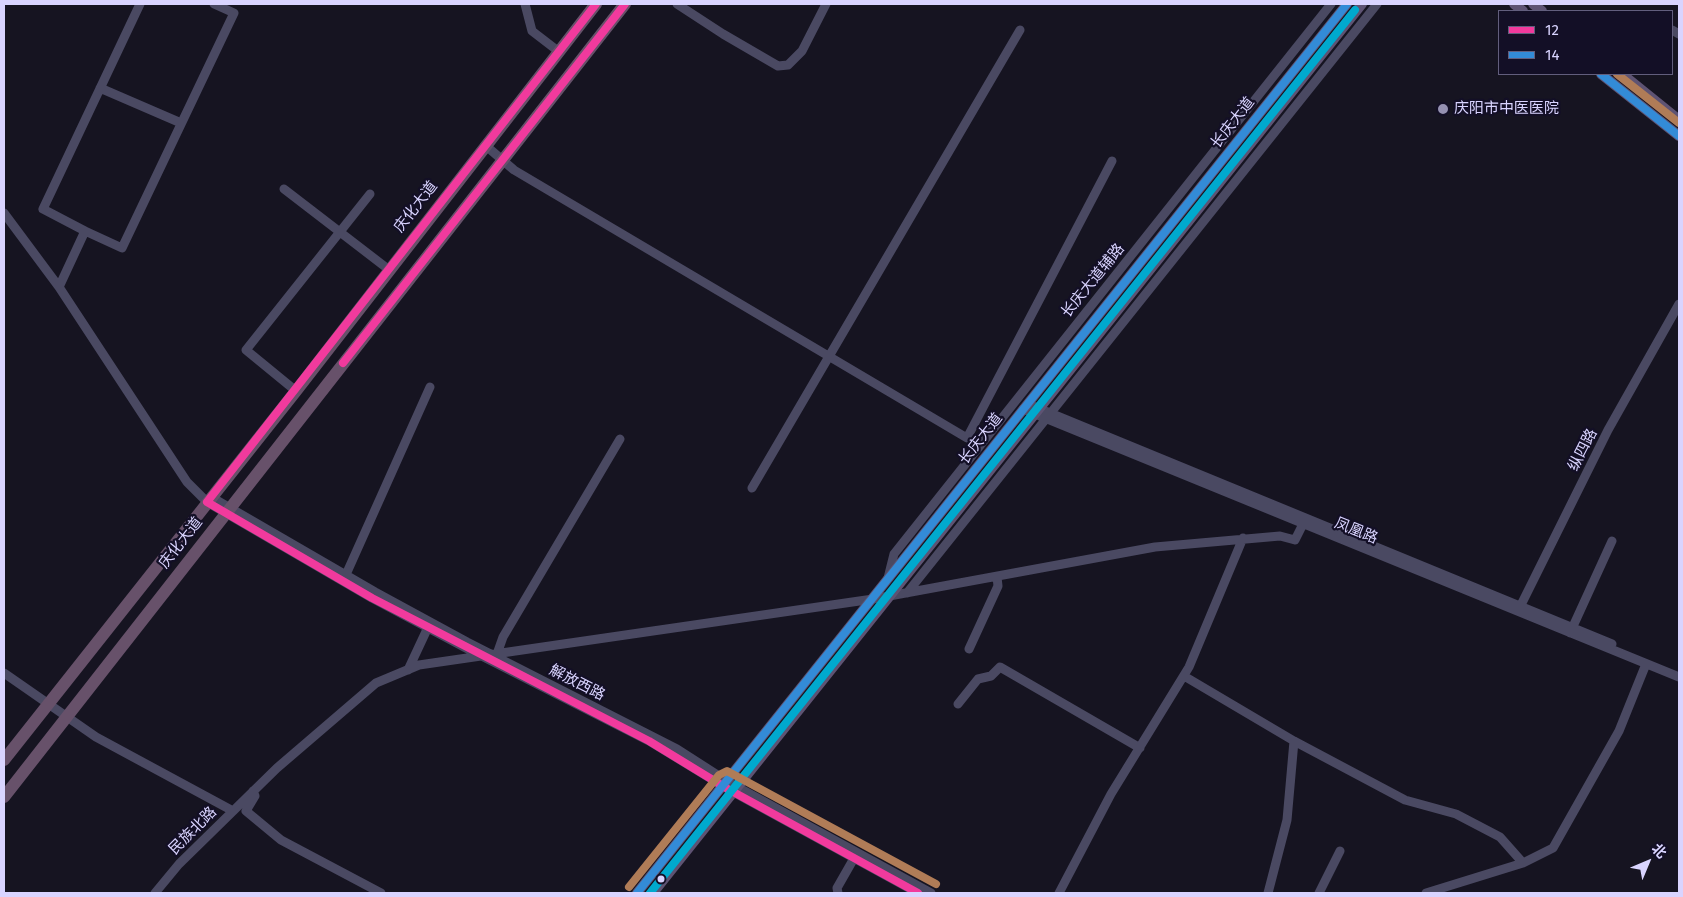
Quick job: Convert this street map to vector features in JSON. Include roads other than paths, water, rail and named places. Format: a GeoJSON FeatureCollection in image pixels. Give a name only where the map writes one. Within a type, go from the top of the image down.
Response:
{"type":"FeatureCollection","features":[{"type":"Feature","properties":{"kind":"highway","name":"庆化大道"},"geometry":{"type":"LineString","coordinates":[[4,760],[296,390],[388,269],[596,4]]}},
{"type":"Feature","properties":{"kind":"highway","name":"庆化大道"},"geometry":{"type":"LineString","coordinates":[[4,797],[625,4]]}},
{"type":"Feature","properties":{"kind":"main road","name":"长庆大道"},"geometry":{"type":"LineString","coordinates":[[637,893],[1347,4]]}},
{"type":"Feature","properties":{"kind":"main road","name":"长庆大道"},"geometry":{"type":"LineString","coordinates":[[653,893],[1362,4]]}},
{"type":"Feature","properties":{"kind":"main road"},"geometry":{"type":"LineString","coordinates":[[1602,75],[1679,136]]}},
{"type":"Feature","properties":{"kind":"main road"},"geometry":{"type":"LineString","coordinates":[[1623,75],[1679,120]]}},
{"type":"Feature","properties":{"kind":"street"},"geometry":{"type":"LineString","coordinates":[[140,4],[43,209],[122,248],[234,13],[214,4]]}},
{"type":"Feature","properties":{"kind":"street"},"geometry":{"type":"LineString","coordinates":[[525,4],[532,30],[558,51]]}},
{"type":"Feature","properties":{"kind":"street"},"geometry":{"type":"LineString","coordinates":[[677,4],[778,66],[788,65],[802,51],[826,4]]}},
{"type":"Feature","properties":{"kind":"street","name":"长庆大道辅路"},"geometry":{"type":"LineString","coordinates":[[888,581],[894,554],[1331,4]]}},
{"type":"Feature","properties":{"kind":"street"},"geometry":{"type":"LineString","coordinates":[[907,593],[1377,4]]}},
{"type":"Feature","properties":{"kind":"street"},"geometry":{"type":"LineString","coordinates":[[752,488],[1020,30]]}},
{"type":"Feature","properties":{"kind":"street"},"geometry":{"type":"LineString","coordinates":[[100,88],[181,124]]}},
{"type":"Feature","properties":{"kind":"street"},"geometry":{"type":"LineString","coordinates":[[485,145],[514,170],[967,438],[1112,161]]}},
{"type":"Feature","properties":{"kind":"street"},"geometry":{"type":"LineString","coordinates":[[284,189],[388,269]]}},
{"type":"Feature","properties":{"kind":"street"},"geometry":{"type":"LineString","coordinates":[[296,390],[246,350],[370,194]]}},
{"type":"Feature","properties":{"kind":"street","name":"解放西路"},"geometry":{"type":"LineString","coordinates":[[4,213],[59,287],[180,471],[209,499],[482,656],[649,741],[856,855],[931,893]]}},
{"type":"Feature","properties":{"kind":"street"},"geometry":{"type":"LineString","coordinates":[[59,287],[85,231]]}},
{"type":"Feature","properties":{"kind":"street","name":"纵四路"},"geometry":{"type":"LineString","coordinates":[[1521,610],[1608,430],[1679,304]]}},
{"type":"Feature","properties":{"kind":"street","name":"纵四路"},"geometry":{"type":"LineString","coordinates":[[1521,610],[1612,432],[1679,312]]}},
{"type":"Feature","properties":{"kind":"street"},"geometry":{"type":"LineString","coordinates":[[345,578],[430,387]]}},
{"type":"Feature","properties":{"kind":"street","name":"凤凰路"},"geometry":{"type":"LineString","coordinates":[[1026,407],[1521,610],[1679,677]]}},
{"type":"Feature","properties":{"kind":"street","name":"凤凰路"},"geometry":{"type":"LineString","coordinates":[[1048,416],[1302,524],[1521,610]]}},
{"type":"Feature","properties":{"kind":"street"},"geometry":{"type":"LineString","coordinates":[[495,654],[503,637],[620,439]]}},
{"type":"Feature","properties":{"kind":"street"},"geometry":{"type":"LineString","coordinates":[[381,893],[281,840],[246,811],[254,793],[376,683],[419,664],[873,599],[1155,547],[1280,536],[1295,540],[1302,524]]}},
{"type":"Feature","properties":{"kind":"street"},"geometry":{"type":"LineString","coordinates":[[1058,893],[1111,794],[1184,676],[1243,538]]}},
{"type":"Feature","properties":{"kind":"street"},"geometry":{"type":"LineString","coordinates":[[1571,631],[1612,541]]}},
{"type":"Feature","properties":{"kind":"street"},"geometry":{"type":"LineString","coordinates":[[969,650],[998,586],[997,577]]}},
{"type":"Feature","properties":{"kind":"street"},"geometry":{"type":"LineString","coordinates":[[408,670],[429,625]]}},
{"type":"Feature","properties":{"kind":"street","name":"解放西路"},"geometry":{"type":"LineString","coordinates":[[429,625],[495,654],[661,740],[725,784]]}},
{"type":"Feature","properties":{"kind":"street","name":"凤凰路"},"geometry":{"type":"LineString","coordinates":[[1571,631],[1679,670]]}},
{"type":"Feature","properties":{"kind":"street"},"geometry":{"type":"LineString","coordinates":[[1426,893],[1523,863],[1553,848],[1619,731],[1646,664]]}},
{"type":"Feature","properties":{"kind":"street"},"geometry":{"type":"LineString","coordinates":[[958,704],[978,679],[991,676],[1000,667],[1140,748]]}},
{"type":"Feature","properties":{"kind":"street"},"geometry":{"type":"LineString","coordinates":[[4,673],[96,737],[233,811]]}},
{"type":"Feature","properties":{"kind":"street"},"geometry":{"type":"LineString","coordinates":[[1184,676],[1294,741],[1405,800],[1456,814],[1500,838],[1523,863]]}},
{"type":"Feature","properties":{"kind":"street"},"geometry":{"type":"LineString","coordinates":[[1268,893],[1286,820],[1294,741]]}},
{"type":"Feature","properties":{"kind":"street","name":"民族北路"},"geometry":{"type":"LineString","coordinates":[[156,893],[179,864],[254,793]]}},
{"type":"Feature","properties":{"kind":"street","name":"民族北路"},"geometry":{"type":"LineString","coordinates":[[160,893],[182,867],[254,793]]}},
{"type":"Feature","properties":{"kind":"street"},"geometry":{"type":"LineString","coordinates":[[1319,893],[1340,851]]}},
{"type":"Feature","properties":{"kind":"street"},"geometry":{"type":"LineString","coordinates":[[838,893],[837,888],[856,855]]}},
{"type":"Feature","properties":{"kind":"street","name":"解放西路"},"geometry":{"type":"LineString","coordinates":[[856,855],[918,893]]}},
{"type":"Feature","properties":{"kind":"place","name":"庆阳市中医医院"},"geometry":{"type":"Point","coordinates":[1443,109]}}]}
